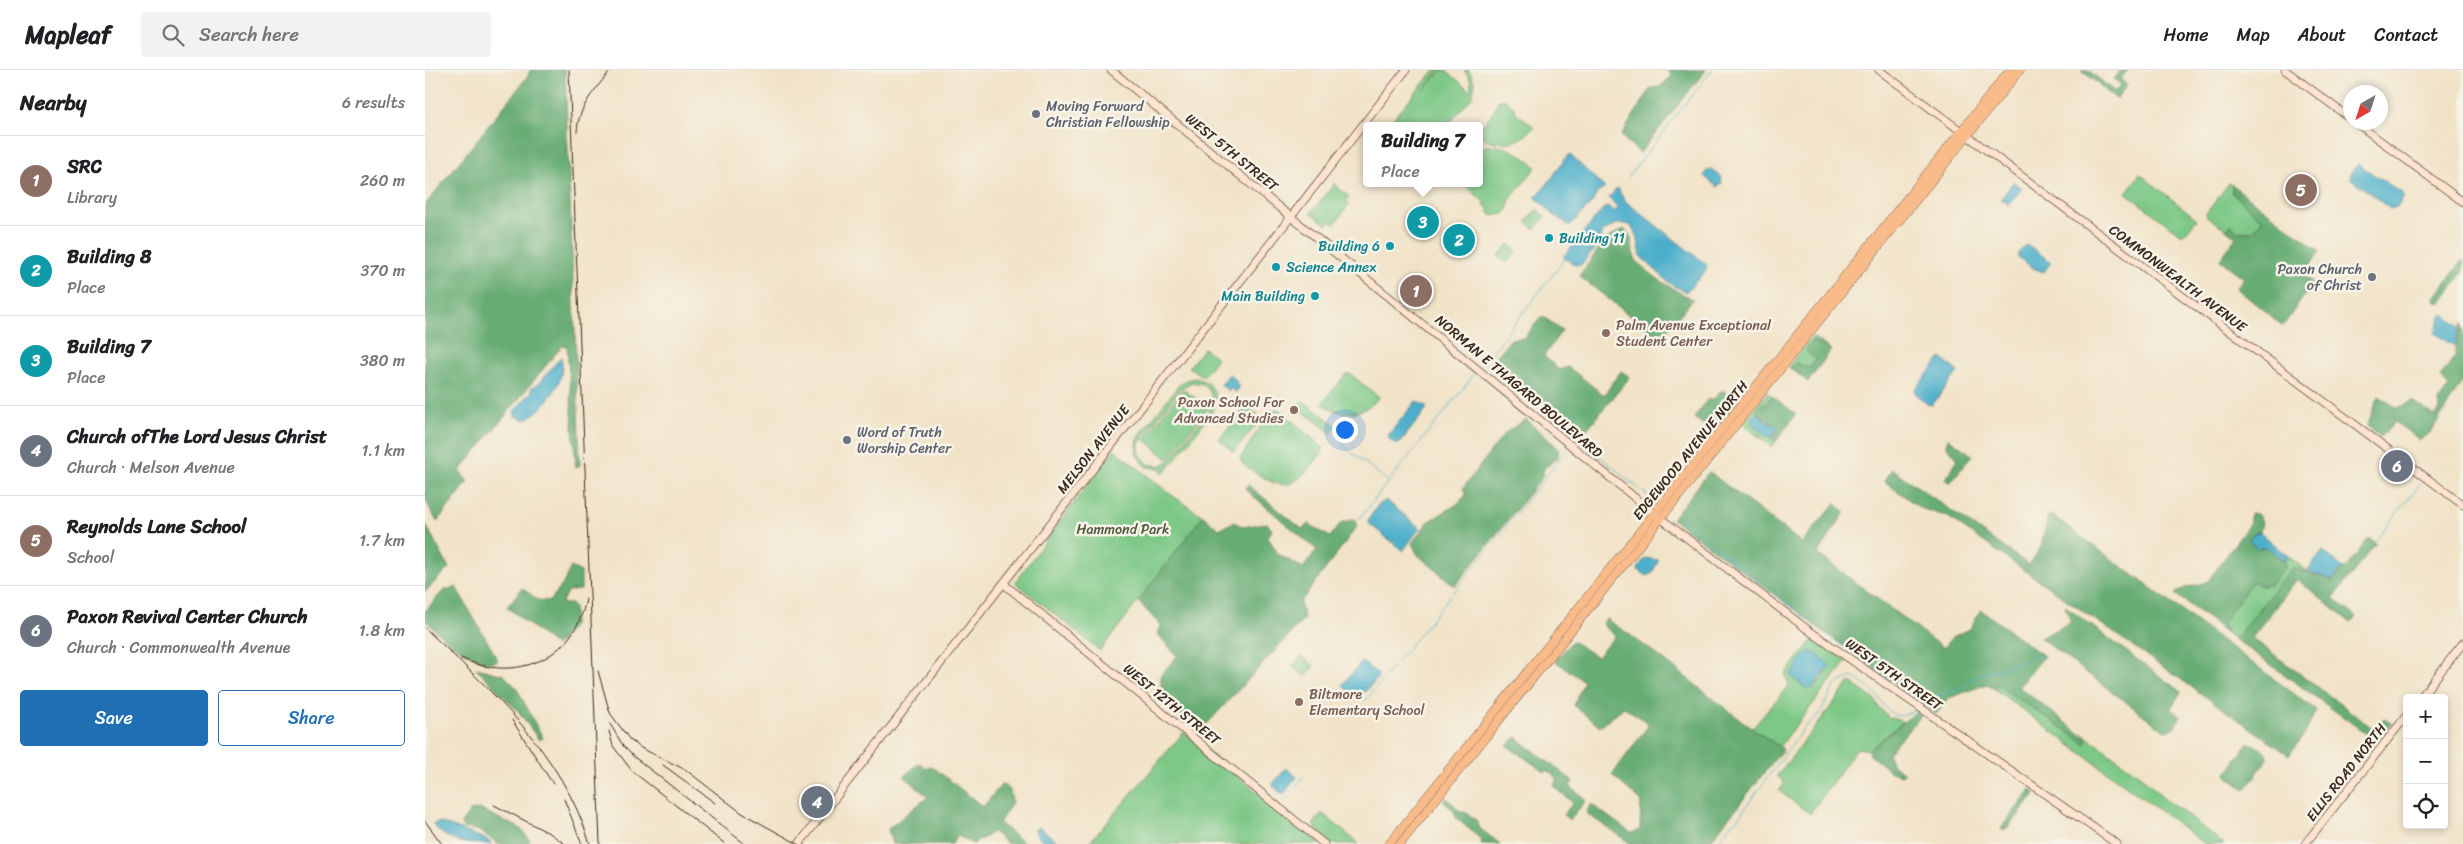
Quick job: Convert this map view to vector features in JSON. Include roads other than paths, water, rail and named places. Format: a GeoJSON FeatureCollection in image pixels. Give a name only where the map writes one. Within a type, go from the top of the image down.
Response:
{"type":"FeatureCollection","features":[{"type":"Feature","properties":{"kind":"main road","name":"EDGEWOOD AVENUE NORTH"},"geometry":{"type":"LineString","coordinates":[[1964,134],[2010,70]]}},
{"type":"Feature","properties":{"kind":"main road","name":"EDGEWOOD AVENUE NORTH"},"geometry":{"type":"LineString","coordinates":[[1399,844],[1658,516],[1964,134],[2020,70]]}},
{"type":"Feature","properties":{"kind":"main road","name":"EDGEWOOD AVENUE NORTH"},"geometry":{"type":"LineString","coordinates":[[1389,844],[1658,516]]}},
{"type":"Feature","properties":{"kind":"street","name":"WEST 5TH STREET"},"geometry":{"type":"LineString","coordinates":[[1111,70],[1292,216]]}},
{"type":"Feature","properties":{"kind":"street","name":"MELSON AVENUE"},"geometry":{"type":"LineString","coordinates":[[1365,122],[1406,70]]}},
{"type":"Feature","properties":{"kind":"street","name":"COMMONWEALTH AVENUE"},"geometry":{"type":"LineString","coordinates":[[1879,70],[2463,504]]}},
{"type":"Feature","properties":{"kind":"street"},"geometry":{"type":"LineString","coordinates":[[2285,70],[2343,113]]}},
{"type":"Feature","properties":{"kind":"street","name":"MELSON AVENUE"},"geometry":{"type":"LineString","coordinates":[[799,844],[1363,125]]}},
{"type":"Feature","properties":{"kind":"street"},"geometry":{"type":"LineString","coordinates":[[2366,130],[2463,202]]}},
{"type":"Feature","properties":{"kind":"street","name":"NORMAN E THAGARD BOULEVARD"},"geometry":{"type":"LineString","coordinates":[[1292,216],[1658,516]]}},
{"type":"Feature","properties":{"kind":"street","name":"WEST 5TH STREET"},"geometry":{"type":"LineString","coordinates":[[1658,516],[1811,632],[2117,844]]}},
{"type":"Feature","properties":{"kind":"street","name":"WEST 12TH STREET"},"geometry":{"type":"LineString","coordinates":[[1003,584],[1324,844]]}},
{"type":"Feature","properties":{"kind":"street"},"geometry":{"type":"LineString","coordinates":[[2423,694],[2463,643]]}},
{"type":"Feature","properties":{"kind":"street","name":"ELLIS ROAD NORTH"},"geometry":{"type":"LineString","coordinates":[[2305,844],[2403,720]]}},
{"type":"Feature","properties":{"kind":"water"},"geometry":{"type":"Polygon","coordinates":[[[1569,154],[1605,188],[1597,193],[1592,203],[1570,226],[1554,215],[1535,197],[1545,187],[1569,154]]]}},
{"type":"Feature","properties":{"kind":"water"},"geometry":{"type":"Polygon","coordinates":[[[2358,164],[2402,193],[2404,197],[2397,207],[2390,209],[2350,178],[2351,172],[2358,164]]]}},
{"type":"Feature","properties":{"kind":"water"},"geometry":{"type":"Polygon","coordinates":[[[1712,169],[1720,176],[1722,183],[1717,187],[1704,176],[1707,170],[1712,169]]]}},
{"type":"Feature","properties":{"kind":"water"},"geometry":{"type":"Polygon","coordinates":[[[2013,182],[2022,188],[2009,205],[2001,199],[2013,182]]]}},
{"type":"Feature","properties":{"kind":"water"},"geometry":{"type":"Polygon","coordinates":[[[1617,188],[1625,201],[1707,265],[1705,272],[1686,292],[1672,285],[1641,257],[1637,235],[1631,226],[1626,224],[1616,224],[1604,231],[1596,248],[1581,265],[1575,265],[1563,257],[1603,209],[1607,207],[1615,211],[1618,209],[1609,198],[1617,188]]]}},
{"type":"Feature","properties":{"kind":"water"},"geometry":{"type":"Polygon","coordinates":[[[2027,244],[2051,262],[2044,272],[2035,269],[2018,257],[2018,253],[2027,244]]]}},
{"type":"Feature","properties":{"kind":"water"},"geometry":{"type":"Polygon","coordinates":[[[2443,314],[2460,327],[2455,347],[2435,333],[2443,314]]]}},
{"type":"Feature","properties":{"kind":"water"},"geometry":{"type":"Polygon","coordinates":[[[561,357],[561,375],[558,384],[547,401],[525,420],[515,416],[514,411],[532,391],[531,388],[538,384],[561,357]]]}},
{"type":"Feature","properties":{"kind":"water"},"geometry":{"type":"Polygon","coordinates":[[[1941,358],[1958,372],[1932,405],[1927,404],[1916,394],[1915,389],[1941,358]]]}},
{"type":"Feature","properties":{"kind":"water"},"geometry":{"type":"Polygon","coordinates":[[[1229,374],[1237,381],[1235,383],[1240,387],[1236,392],[1231,389],[1229,391],[1221,385],[1229,374]]]}},
{"type":"Feature","properties":{"kind":"water"},"geometry":{"type":"Polygon","coordinates":[[[1416,401],[1426,406],[1426,410],[1399,444],[1395,444],[1389,439],[1389,434],[1416,401]]]}},
{"type":"Feature","properties":{"kind":"water"},"geometry":{"type":"Polygon","coordinates":[[[1758,413],[1767,422],[1779,427],[1772,437],[1766,435],[1753,425],[1753,417],[1758,413]]]}},
{"type":"Feature","properties":{"kind":"water"},"geometry":{"type":"Polygon","coordinates":[[[1386,500],[1420,528],[1403,551],[1367,522],[1377,506],[1386,500]]]}},
{"type":"Feature","properties":{"kind":"water"},"geometry":{"type":"Polygon","coordinates":[[[2260,532],[2288,558],[2284,561],[2267,547],[2257,548],[2249,540],[2254,533],[2260,532]]]}},
{"type":"Feature","properties":{"kind":"water"},"geometry":{"type":"Polygon","coordinates":[[[2323,551],[2343,568],[2333,580],[2307,571],[2323,551]]]}},
{"type":"Feature","properties":{"kind":"water"},"geometry":{"type":"Polygon","coordinates":[[[1645,558],[1659,560],[1652,573],[1647,576],[1637,569],[1645,558]]]}},
{"type":"Feature","properties":{"kind":"water"},"geometry":{"type":"Polygon","coordinates":[[[1810,651],[1822,658],[1830,666],[1811,689],[1806,688],[1791,676],[1801,659],[1810,651]]]}},
{"type":"Feature","properties":{"kind":"water"},"geometry":{"type":"Polygon","coordinates":[[[1362,662],[1378,674],[1378,678],[1358,699],[1342,685],[1362,662]]]}},
{"type":"Feature","properties":{"kind":"water"},"geometry":{"type":"Polygon","coordinates":[[[1286,768],[1297,777],[1284,794],[1281,794],[1272,785],[1286,768]]]}},
{"type":"Feature","properties":{"kind":"water"},"geometry":{"type":"Polygon","coordinates":[[[439,822],[488,840],[492,844],[459,842],[439,831],[433,824],[439,822]]]}},
{"type":"Feature","properties":{"kind":"water"},"geometry":{"type":"Polygon","coordinates":[[[1039,827],[1061,844],[1042,839],[1034,830],[1039,827]]]}},
{"type":"Feature","properties":{"kind":"waterway"},"geometry":{"type":"LineString","coordinates":[[1628,177],[1712,70]]}},
{"type":"Feature","properties":{"kind":"waterway"},"geometry":{"type":"LineString","coordinates":[[1485,362],[1565,259]]}},
{"type":"Feature","properties":{"kind":"waterway"},"geometry":{"type":"LineString","coordinates":[[1440,324],[1464,343]]}},
{"type":"Feature","properties":{"kind":"waterway"},"geometry":{"type":"LineString","coordinates":[[1482,360],[1578,439]]}},
{"type":"Feature","properties":{"kind":"waterway"},"geometry":{"type":"LineString","coordinates":[[1359,519],[1470,380],[1473,373]]}},
{"type":"Feature","properties":{"kind":"waterway"},"geometry":{"type":"LineString","coordinates":[[1341,444],[1388,481]]}},
{"type":"Feature","properties":{"kind":"waterway"},"geometry":{"type":"LineString","coordinates":[[1588,447],[1639,489]]}},
{"type":"Feature","properties":{"kind":"waterway"},"geometry":{"type":"LineString","coordinates":[[1453,593],[1566,451]]}},
{"type":"Feature","properties":{"kind":"waterway"},"geometry":{"type":"LineString","coordinates":[[2376,540],[2420,484]]}},
{"type":"Feature","properties":{"kind":"waterway"},"geometry":{"type":"LineString","coordinates":[[1643,492],[1655,501]]}},
{"type":"Feature","properties":{"kind":"waterway"},"geometry":{"type":"LineString","coordinates":[[1674,514],[1814,625],[1920,702]]}},
{"type":"Feature","properties":{"kind":"waterway"},"geometry":{"type":"LineString","coordinates":[[1397,662],[1450,596]]}},
{"type":"Feature","properties":{"kind":"waterway"},"geometry":{"type":"LineString","coordinates":[[1921,702],[1965,686],[1971,678],[2042,655]]}},
{"type":"Feature","properties":{"kind":"waterway"},"geometry":{"type":"LineString","coordinates":[[1365,701],[1393,667]]}},
{"type":"Feature","properties":{"kind":"waterway"},"geometry":{"type":"LineString","coordinates":[[1716,844],[1730,825],[1735,822],[1804,728],[1820,714],[1832,690],[1838,683],[1853,677],[1870,689],[1891,714],[1896,716],[1908,714],[1916,709]]}},
{"type":"Feature","properties":{"kind":"waterway"},"geometry":{"type":"LineString","coordinates":[[1286,799],[1304,776]]}},
{"type":"Feature","properties":{"kind":"railway"},"geometry":{"type":"LineString","coordinates":[[569,70],[600,844]]}},
{"type":"Feature","properties":{"kind":"railway"},"geometry":{"type":"LineString","coordinates":[[577,132],[584,106],[611,70]]}},
{"type":"Feature","properties":{"kind":"railway"},"geometry":{"type":"LineString","coordinates":[[461,658],[481,665],[502,668],[521,667],[540,661],[556,651],[569,637],[580,620],[586,599]]}},
{"type":"Feature","properties":{"kind":"railway"},"geometry":{"type":"LineString","coordinates":[[425,628],[499,700],[543,752],[562,780],[578,811],[590,844]]}},
{"type":"Feature","properties":{"kind":"railway"},"geometry":{"type":"LineString","coordinates":[[598,671],[610,713],[630,740],[641,748],[686,770],[742,813],[798,844]]}},
{"type":"Feature","properties":{"kind":"railway"},"geometry":{"type":"LineString","coordinates":[[512,720],[553,784]]}},
{"type":"Feature","properties":{"kind":"railway"},"geometry":{"type":"LineString","coordinates":[[610,724],[624,747],[633,756],[745,844]]}},
{"type":"Feature","properties":{"kind":"railway"},"geometry":{"type":"LineString","coordinates":[[609,731],[613,746],[632,771],[725,844]]}},
{"type":"Feature","properties":{"kind":"railway"},"geometry":{"type":"LineString","coordinates":[[663,765],[715,803]]}},
{"type":"Feature","properties":{"kind":"railway"},"geometry":{"type":"LineString","coordinates":[[564,799],[582,844]]}},
{"type":"Feature","properties":{"kind":"railway"},"geometry":{"type":"LineString","coordinates":[[494,805],[551,834],[565,844]]}},
{"type":"Feature","properties":{"kind":"railway"},"geometry":{"type":"LineString","coordinates":[[425,821],[442,844]]}},
{"type":"Feature","properties":{"kind":"place","name":"Moving Forward Christian Fellowship"},"geometry":{"type":"Point","coordinates":[1036,114]}},
{"type":"Feature","properties":{"kind":"place","name":"Reynolds Lane School"},"geometry":{"type":"Point","coordinates":[2301,190]}},
{"type":"Feature","properties":{"kind":"place","name":"Building 7"},"geometry":{"type":"Point","coordinates":[1423,222]}},
{"type":"Feature","properties":{"kind":"place","name":"Building 11"},"geometry":{"type":"Point","coordinates":[1549,238]}},
{"type":"Feature","properties":{"kind":"place","name":"Building 8"},"geometry":{"type":"Point","coordinates":[1459,240]}},
{"type":"Feature","properties":{"kind":"place","name":"Building 6"},"geometry":{"type":"Point","coordinates":[1390,246]}},
{"type":"Feature","properties":{"kind":"place","name":"Science Annex"},"geometry":{"type":"Point","coordinates":[1276,267]}},
{"type":"Feature","properties":{"kind":"place","name":"Paxon Church of Christ"},"geometry":{"type":"Point","coordinates":[2372,277]}},
{"type":"Feature","properties":{"kind":"place","name":"SRC"},"geometry":{"type":"Point","coordinates":[1416,291]}},
{"type":"Feature","properties":{"kind":"place","name":"Main Building"},"geometry":{"type":"Point","coordinates":[1315,296]}},
{"type":"Feature","properties":{"kind":"place","name":"Palm Avenue Exceptional Student Center"},"geometry":{"type":"Point","coordinates":[1606,333]}},
{"type":"Feature","properties":{"kind":"place","name":"Paxon School For Advanced Studies"},"geometry":{"type":"Point","coordinates":[1294,410]}},
{"type":"Feature","properties":{"kind":"place","name":"Word of Truth Worship Center"},"geometry":{"type":"Point","coordinates":[847,440]}},
{"type":"Feature","properties":{"kind":"place","name":"Paxon Revival Center Church"},"geometry":{"type":"Point","coordinates":[2397,466]}},
{"type":"Feature","properties":{"kind":"place","name":"Biltmore Elementary School"},"geometry":{"type":"Point","coordinates":[1299,702]}},
{"type":"Feature","properties":{"kind":"place","name":"Church ofThe Lord Jesus Christ"},"geometry":{"type":"Point","coordinates":[817,802]}},
{"type":"Feature","properties":{"kind":"park label","name":"Hammond Park"},"geometry":{"type":"Point","coordinates":[1123,529]}}]}
